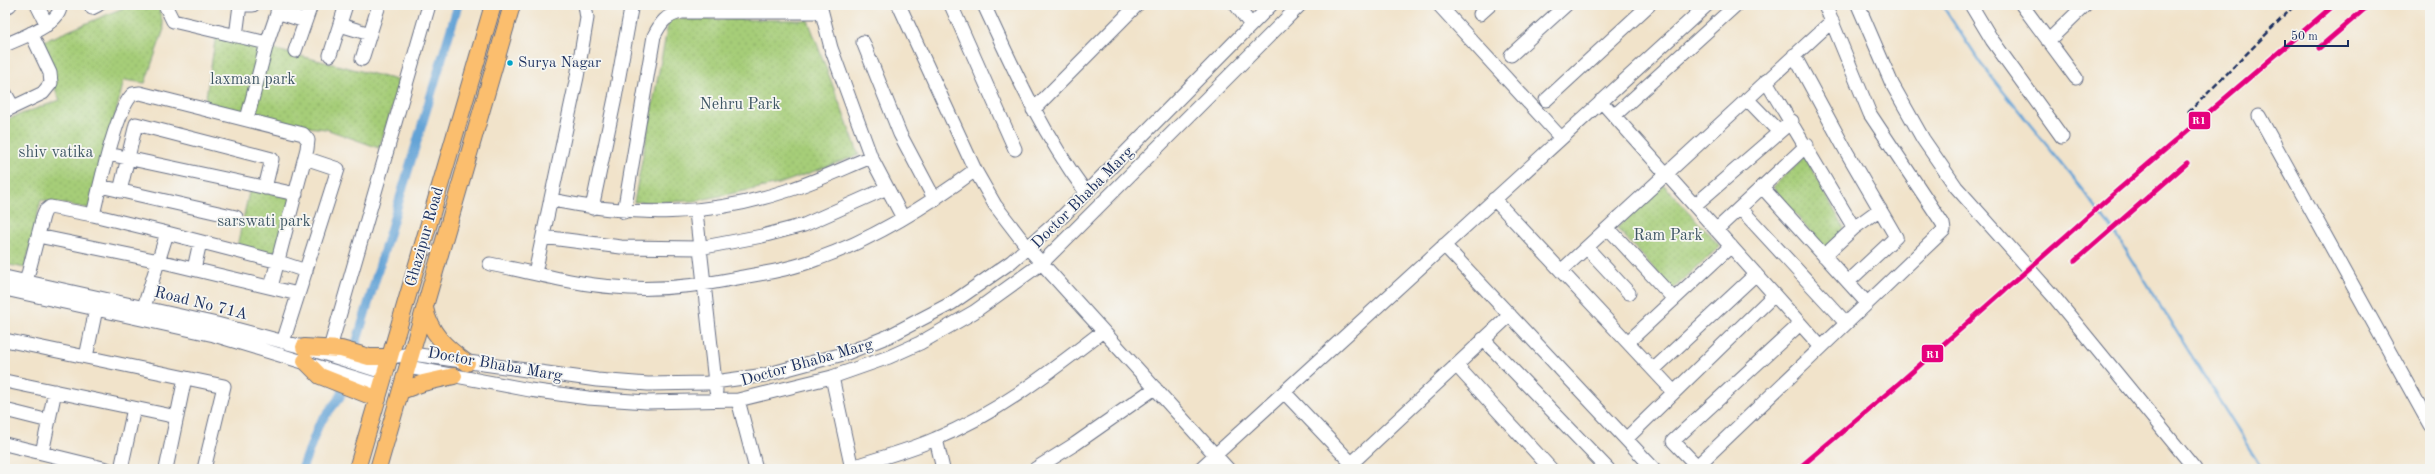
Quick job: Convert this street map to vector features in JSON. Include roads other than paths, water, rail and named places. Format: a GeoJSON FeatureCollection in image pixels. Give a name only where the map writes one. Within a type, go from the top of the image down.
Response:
{"type":"FeatureCollection","features":[{"type":"Feature","properties":{"kind":"main road","name":"Ghazipur Road"},"geometry":{"type":"LineString","coordinates":[[357,469],[493,5]]}},
{"type":"Feature","properties":{"kind":"main road","name":"Ghazipur Road"},"geometry":{"type":"LineString","coordinates":[[378,469],[512,5]]}},
{"type":"Feature","properties":{"kind":"main road"},"geometry":{"type":"LineString","coordinates":[[401,391],[462,372],[436,337],[428,322],[425,308]]}},
{"type":"Feature","properties":{"kind":"main road"},"geometry":{"type":"LineString","coordinates":[[304,354],[336,362],[368,362],[390,357]]}},
{"type":"Feature","properties":{"kind":"main road"},"geometry":{"type":"LineString","coordinates":[[304,354],[320,376],[336,362]]}},
{"type":"Feature","properties":{"kind":"main road"},"geometry":{"type":"LineString","coordinates":[[336,362],[362,385],[380,391],[394,413]]}},
{"type":"Feature","properties":{"kind":"street"},"geometry":{"type":"LineString","coordinates":[[5,8],[10,5]]}},
{"type":"Feature","properties":{"kind":"street"},"geometry":{"type":"LineString","coordinates":[[37,5],[47,25]]}},
{"type":"Feature","properties":{"kind":"street"},"geometry":{"type":"LineString","coordinates":[[5,45],[47,25],[59,13],[60,5]]}},
{"type":"Feature","properties":{"kind":"street"},"geometry":{"type":"LineString","coordinates":[[165,5],[173,22],[267,43]]}},
{"type":"Feature","properties":{"kind":"street"},"geometry":{"type":"LineString","coordinates":[[236,36],[240,5],[252,5]]}},
{"type":"Feature","properties":{"kind":"street"},"geometry":{"type":"LineString","coordinates":[[296,51],[311,5]]}},
{"type":"Feature","properties":{"kind":"street"},"geometry":{"type":"LineString","coordinates":[[330,55],[346,5]]}},
{"type":"Feature","properties":{"kind":"street"},"geometry":{"type":"LineString","coordinates":[[362,59],[379,5]]}},
{"type":"Feature","properties":{"kind":"street"},"geometry":{"type":"LineString","coordinates":[[336,362],[429,5]]}},
{"type":"Feature","properties":{"kind":"street"},"geometry":{"type":"LineString","coordinates":[[535,273],[552,200],[588,18],[585,5]]}},
{"type":"Feature","properties":{"kind":"street"},"geometry":{"type":"LineString","coordinates":[[899,5],[975,170],[995,205],[1028,248],[1228,469]]}},
{"type":"Feature","properties":{"kind":"street"},"geometry":{"type":"LineString","coordinates":[[951,5],[1015,149]]}},
{"type":"Feature","properties":{"kind":"street"},"geometry":{"type":"LineString","coordinates":[[984,5],[1032,110],[1062,160],[1085,191]]}},
{"type":"Feature","properties":{"kind":"street"},"geometry":{"type":"LineString","coordinates":[[1032,110],[1137,5]]}},
{"type":"Feature","properties":{"kind":"street"},"geometry":{"type":"LineString","coordinates":[[1236,5],[1251,25]]}},
{"type":"Feature","properties":{"kind":"street","name":"Doctor Bhaba Marg"},"geometry":{"type":"LineString","coordinates":[[410,360],[462,372],[648,384],[714,382],[765,375],[812,363],[847,353],[890,336],[952,303],[1012,262],[1062,217],[1085,191],[1216,63],[1271,5]]}},
{"type":"Feature","properties":{"kind":"street","name":"Doctor Bhaba Marg"},"geometry":{"type":"LineString","coordinates":[[410,360],[588,398],[647,402],[738,400],[832,377],[889,357],[920,343],[974,312],[1042,263],[1300,5]]}},
{"type":"Feature","properties":{"kind":"street"},"geometry":{"type":"LineString","coordinates":[[1439,5],[1561,138]]}},
{"type":"Feature","properties":{"kind":"street"},"geometry":{"type":"LineString","coordinates":[[1480,14],[1490,5]]}},
{"type":"Feature","properties":{"kind":"street"},"geometry":{"type":"LineString","coordinates":[[1511,55],[1566,5]]}},
{"type":"Feature","properties":{"kind":"street"},"geometry":{"type":"LineString","coordinates":[[1546,100],[1649,5]]}},
{"type":"Feature","properties":{"kind":"street"},"geometry":{"type":"LineString","coordinates":[[1614,116],[1736,5]]}},
{"type":"Feature","properties":{"kind":"street"},"geometry":{"type":"LineString","coordinates":[[1800,324],[1673,441],[1695,468],[1867,303],[1942,234],[1944,227],[1870,114],[1825,5]]}},
{"type":"Feature","properties":{"kind":"street"},"geometry":{"type":"LineString","coordinates":[[1858,5],[1892,84],[1923,139],[1956,187],[2055,298],[2195,469]]}},
{"type":"Feature","properties":{"kind":"street"},"geometry":{"type":"LineString","coordinates":[[1971,5],[1992,40],[2062,137]]}},
{"type":"Feature","properties":{"kind":"street"},"geometry":{"type":"LineString","coordinates":[[2023,5],[2076,78]]}},
{"type":"Feature","properties":{"kind":"street"},"geometry":{"type":"LineString","coordinates":[[2048,41],[2084,5]]}},
{"type":"Feature","properties":{"kind":"street"},"geometry":{"type":"LineString","coordinates":[[247,119],[278,8],[305,21]]}},
{"type":"Feature","properties":{"kind":"street"},"geometry":{"type":"LineString","coordinates":[[624,212],[654,36],[664,19],[673,13],[682,12],[820,8],[831,48],[871,157],[904,218]]}},
{"type":"Feature","properties":{"kind":"street"},"geometry":{"type":"LineString","coordinates":[[1200,469],[1494,200],[1699,8]]}},
{"type":"Feature","properties":{"kind":"street"},"geometry":{"type":"LineString","coordinates":[[592,208],[615,98],[630,9]]}},
{"type":"Feature","properties":{"kind":"street"},"geometry":{"type":"LineString","coordinates":[[1561,271],[1832,21]]}},
{"type":"Feature","properties":{"kind":"street"},"geometry":{"type":"LineString","coordinates":[[340,25],[370,34]]}},
{"type":"Feature","properties":{"kind":"street"},"geometry":{"type":"LineString","coordinates":[[5,93],[9,109],[44,93],[51,84],[50,72],[31,33]]}},
{"type":"Feature","properties":{"kind":"street"},"geometry":{"type":"LineString","coordinates":[[863,42],[900,134],[935,200]]}},
{"type":"Feature","properties":{"kind":"street"},"geometry":{"type":"LineString","coordinates":[[1794,55],[1896,237],[1848,282]]}},
{"type":"Feature","properties":{"kind":"street"},"geometry":{"type":"LineString","coordinates":[[1766,81],[1792,120],[1854,228]]}},
{"type":"Feature","properties":{"kind":"street"},"geometry":{"type":"LineString","coordinates":[[93,215],[108,154],[125,104],[133,94],[140,93],[247,119],[307,136],[305,158],[279,262],[271,287]]}},
{"type":"Feature","properties":{"kind":"street"},"geometry":{"type":"LineString","coordinates":[[1747,99],[1779,132]]}},
{"type":"Feature","properties":{"kind":"street"},"geometry":{"type":"LineString","coordinates":[[1601,101],[1821,347]]}},
{"type":"Feature","properties":{"kind":"street"},"geometry":{"type":"LineString","coordinates":[[2259,116],[2430,425]]}},
{"type":"Feature","properties":{"kind":"street"},"geometry":{"type":"LineString","coordinates":[[1695,205],[1792,120]]}},
{"type":"Feature","properties":{"kind":"street"},"geometry":{"type":"LineString","coordinates":[[120,191],[136,124],[272,159],[265,188]]}},
{"type":"Feature","properties":{"kind":"street"},"geometry":{"type":"LineString","coordinates":[[1716,230],[1807,146]]}},
{"type":"Feature","properties":{"kind":"street"},"geometry":{"type":"LineString","coordinates":[[108,154],[296,194]]}},
{"type":"Feature","properties":{"kind":"street"},"geometry":{"type":"LineString","coordinates":[[552,200],[592,208],[624,212],[696,212],[789,190],[871,157]]}},
{"type":"Feature","properties":{"kind":"street"},"geometry":{"type":"LineString","coordinates":[[283,342],[338,169],[305,158]]}},
{"type":"Feature","properties":{"kind":"street"},"geometry":{"type":"LineString","coordinates":[[490,264],[586,284],[639,289],[704,284],[784,269],[817,260],[904,218],[935,200],[975,170]]}},
{"type":"Feature","properties":{"kind":"street"},"geometry":{"type":"LineString","coordinates":[[100,186],[236,217]]}},
{"type":"Feature","properties":{"kind":"street"},"geometry":{"type":"LineString","coordinates":[[1762,187],[1867,303]]}},
{"type":"Feature","properties":{"kind":"street"},"geometry":{"type":"LineString","coordinates":[[543,236],[621,247],[699,248],[762,236],[804,225],[887,188]]}},
{"type":"Feature","properties":{"kind":"street"},"geometry":{"type":"LineString","coordinates":[[1494,200],[1674,392]]}},
{"type":"Feature","properties":{"kind":"street"},"geometry":{"type":"LineString","coordinates":[[26,282],[45,211],[50,208],[93,215],[167,233],[279,262],[306,271]]}},
{"type":"Feature","properties":{"kind":"street"},"geometry":{"type":"LineString","coordinates":[[1740,208],[1846,323]]}},
{"type":"Feature","properties":{"kind":"street"},"geometry":{"type":"LineString","coordinates":[[1824,256],[1854,228],[1880,209]]}},
{"type":"Feature","properties":{"kind":"street"},"geometry":{"type":"LineString","coordinates":[[696,212],[717,401]]}},
{"type":"Feature","properties":{"kind":"street"},"geometry":{"type":"LineString","coordinates":[[1608,228],[1674,299]]}},
{"type":"Feature","properties":{"kind":"street"},"geometry":{"type":"LineString","coordinates":[[144,307],[167,233]]}},
{"type":"Feature","properties":{"kind":"street"},"geometry":{"type":"LineString","coordinates":[[38,236],[194,269],[298,294]]}},
{"type":"Feature","properties":{"kind":"street"},"geometry":{"type":"LineString","coordinates":[[194,269],[200,242]]}},
{"type":"Feature","properties":{"kind":"street"},"geometry":{"type":"LineString","coordinates":[[1444,245],[1654,469]]}},
{"type":"Feature","properties":{"kind":"street"},"geometry":{"type":"LineString","coordinates":[[1628,342],[1731,246]]}},
{"type":"Feature","properties":{"kind":"street"},"geometry":{"type":"LineString","coordinates":[[1586,248],[1629,293]]}},
{"type":"Feature","properties":{"kind":"street"},"geometry":{"type":"LineString","coordinates":[[1654,369],[1756,274]]}},
{"type":"Feature","properties":{"kind":"street","name":"Road No 71A"},"geometry":{"type":"LineString","coordinates":[[5,277],[144,307],[283,342],[304,354]]}},
{"type":"Feature","properties":{"kind":"street","name":"Road No 71A"},"geometry":{"type":"LineString","coordinates":[[5,289],[304,354]]}},
{"type":"Feature","properties":{"kind":"street"},"geometry":{"type":"LineString","coordinates":[[1626,439],[1774,295]]}},
{"type":"Feature","properties":{"kind":"street"},"geometry":{"type":"LineString","coordinates":[[86,357],[96,309]]}},
{"type":"Feature","properties":{"kind":"street"},"geometry":{"type":"LineString","coordinates":[[1284,392],[1355,466],[1456,365],[1510,315]]}},
{"type":"Feature","properties":{"kind":"street"},"geometry":{"type":"LineString","coordinates":[[832,377],[852,468],[936,439],[1017,396],[1103,331]]}},
{"type":"Feature","properties":{"kind":"street"},"geometry":{"type":"LineString","coordinates":[[1484,339],[1608,469]]}},
{"type":"Feature","properties":{"kind":"street"},"geometry":{"type":"LineString","coordinates":[[5,340],[224,386],[204,469]]}},
{"type":"Feature","properties":{"kind":"street"},"geometry":{"type":"LineString","coordinates":[[390,357],[410,360]]}},
{"type":"Feature","properties":{"kind":"street"},"geometry":{"type":"LineString","coordinates":[[368,362],[380,391]]}},
{"type":"Feature","properties":{"kind":"street"},"geometry":{"type":"LineString","coordinates":[[1456,365],[1546,467]]}},
{"type":"Feature","properties":{"kind":"street"},"geometry":{"type":"LineString","coordinates":[[166,469],[185,378]]}},
{"type":"Feature","properties":{"kind":"street"},"geometry":{"type":"LineString","coordinates":[[5,380],[177,418]]}},
{"type":"Feature","properties":{"kind":"street"},"geometry":{"type":"LineString","coordinates":[[1035,469],[1155,388]]}},
{"type":"Feature","properties":{"kind":"street"},"geometry":{"type":"LineString","coordinates":[[42,453],[55,391]]}},
{"type":"Feature","properties":{"kind":"street"},"geometry":{"type":"LineString","coordinates":[[738,400],[756,469]]}},
{"type":"Feature","properties":{"kind":"street"},"geometry":{"type":"LineString","coordinates":[[121,469],[134,408]]}},
{"type":"Feature","properties":{"kind":"street"},"geometry":{"type":"LineString","coordinates":[[5,410],[49,421]]}},
{"type":"Feature","properties":{"kind":"street"},"geometry":{"type":"LineString","coordinates":[[936,439],[944,469]]}},
{"type":"Feature","properties":{"kind":"street"},"geometry":{"type":"LineString","coordinates":[[5,444],[42,453],[77,466],[107,469]]}},
{"type":"Feature","properties":{"kind":"waterway"},"geometry":{"type":"LineString","coordinates":[[302,469],[319,424],[340,397],[458,5]]}},
{"type":"Feature","properties":{"kind":"waterway"},"geometry":{"type":"LineString","coordinates":[[1942,5],[1981,64],[2074,179],[2117,236],[2262,469]]}},
{"type":"Feature","properties":{"kind":"railway"},"geometry":{"type":"LineString","coordinates":[[2188,113],[2295,5]]}},
{"type":"Feature","properties":{"kind":"place","name":"Surya Nagar"},"geometry":{"type":"Point","coordinates":[510,63]}},
{"type":"Feature","properties":{"kind":"park label","name":"laxman park"},"geometry":{"type":"Point","coordinates":[253,80]}},
{"type":"Feature","properties":{"kind":"park label","name":"Nehru Park"},"geometry":{"type":"Point","coordinates":[740,105]}},
{"type":"Feature","properties":{"kind":"park label","name":"shiv vatika"},"geometry":{"type":"Point","coordinates":[56,153]}},
{"type":"Feature","properties":{"kind":"park label","name":"sarswati park"},"geometry":{"type":"Point","coordinates":[264,222]}},
{"type":"Feature","properties":{"kind":"park label","name":"Ram Park"},"geometry":{"type":"Point","coordinates":[1668,236]}}]}
